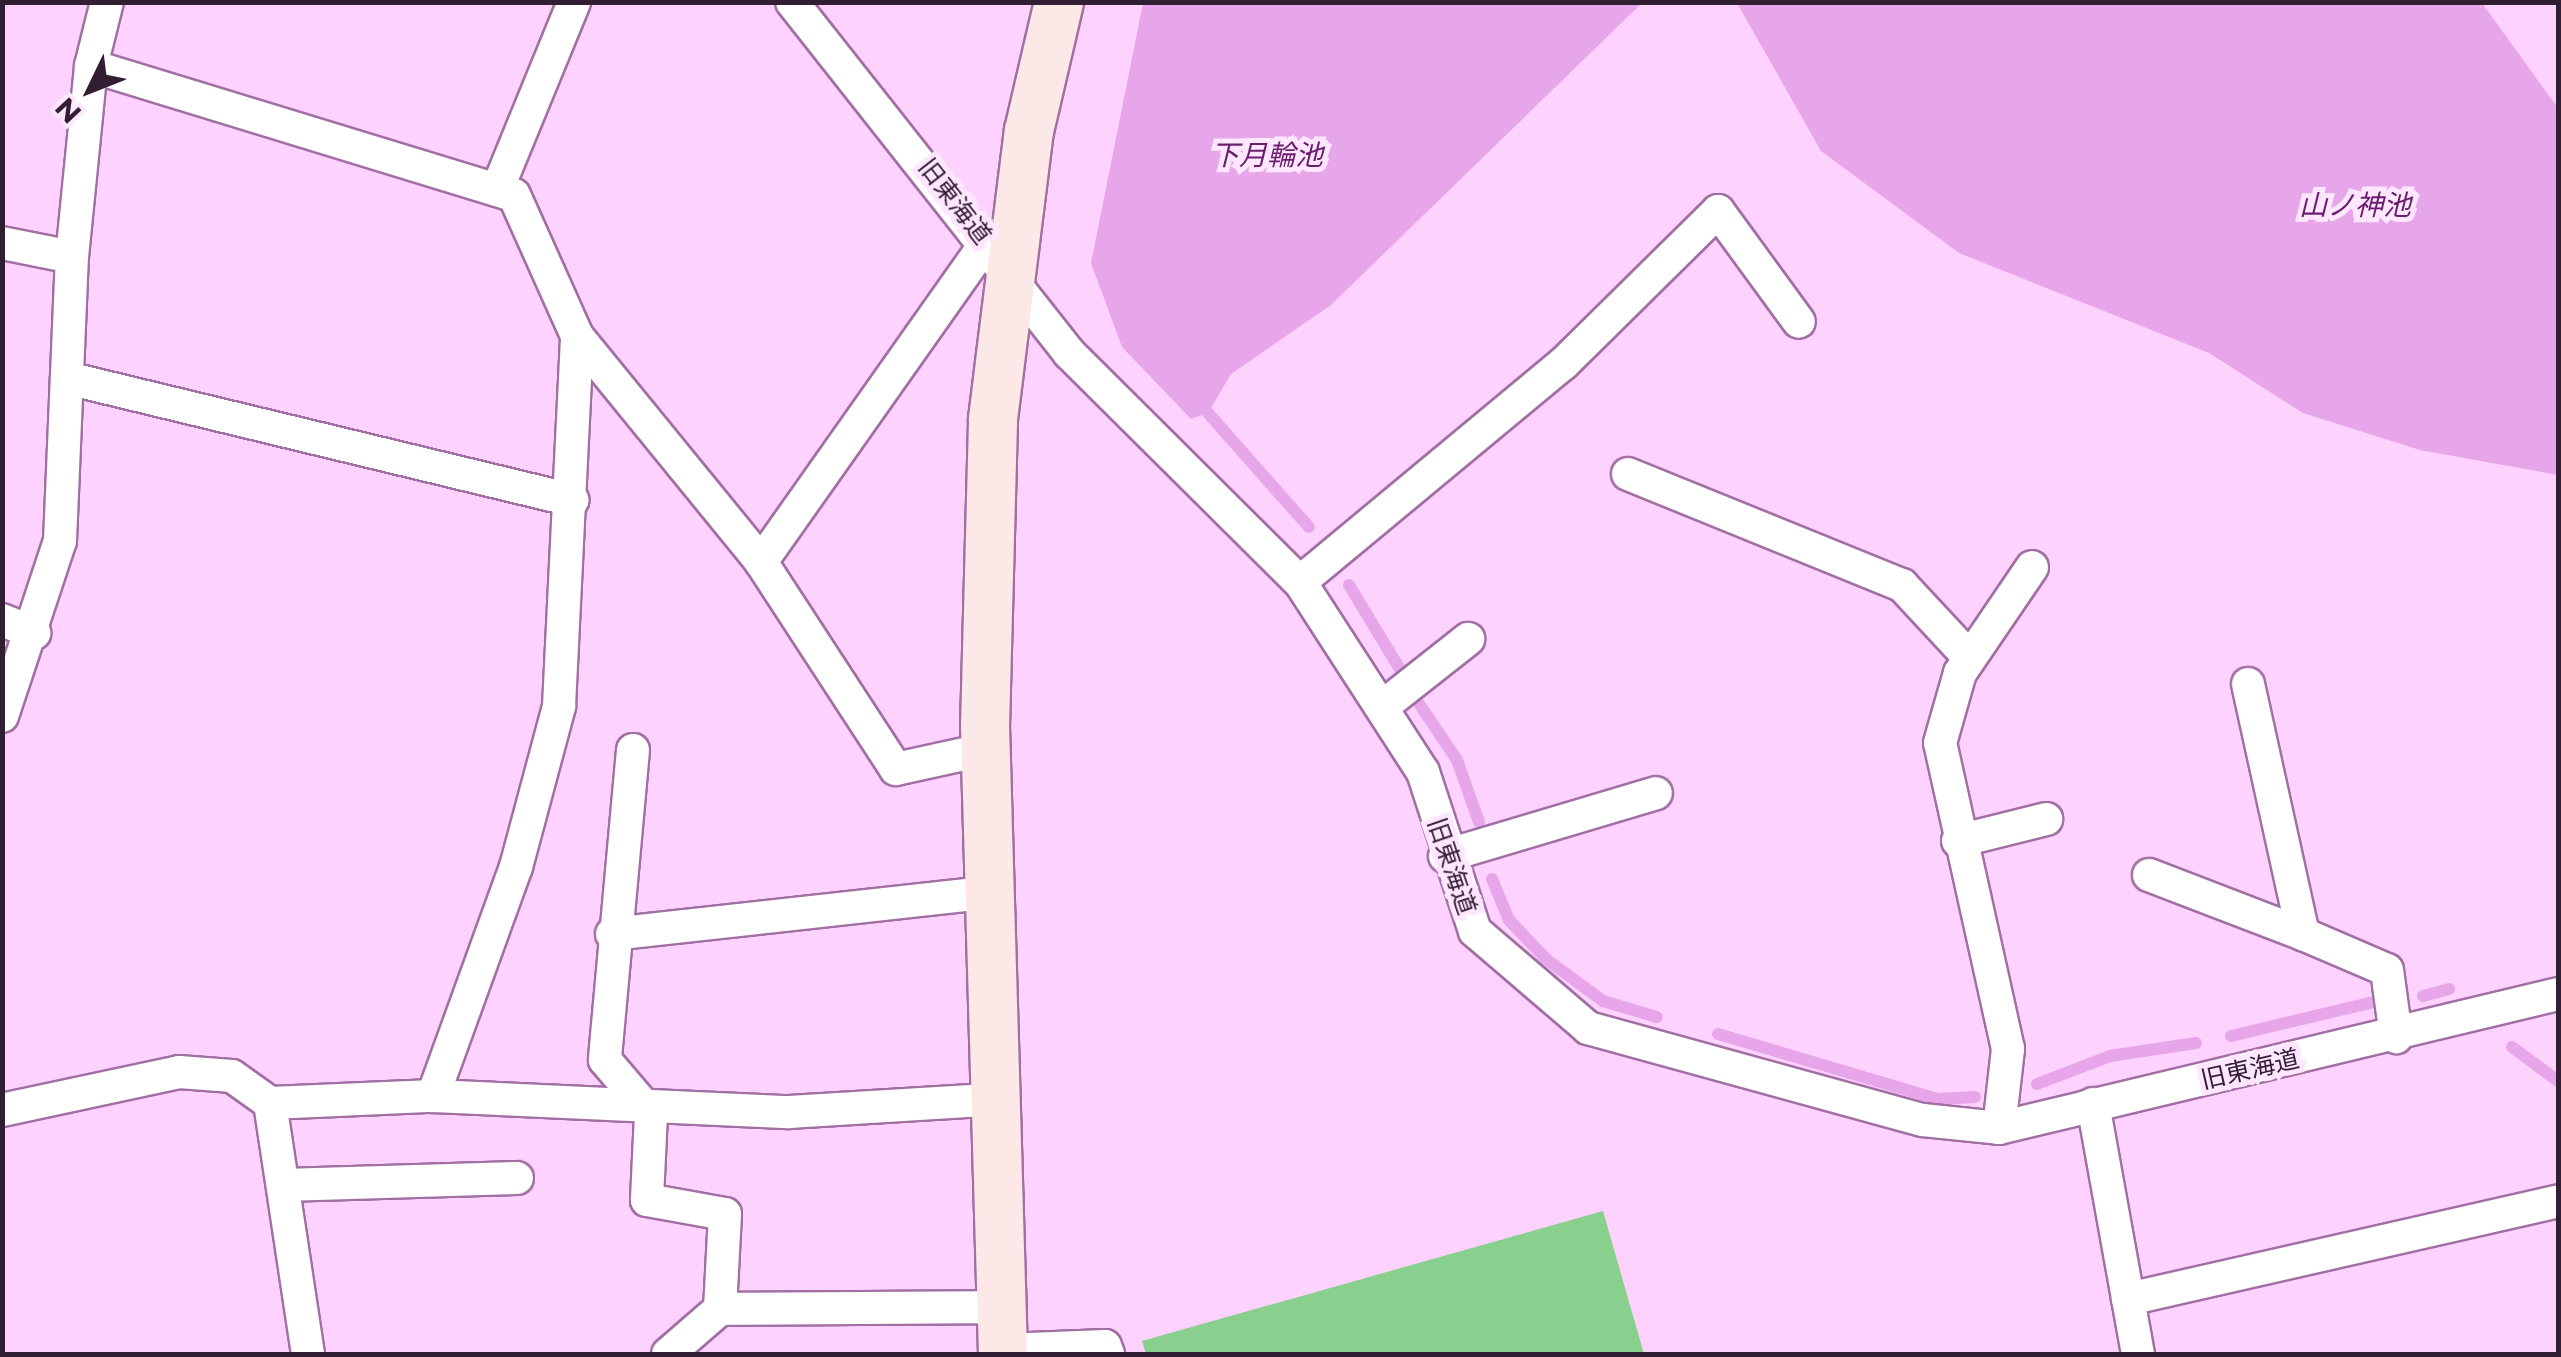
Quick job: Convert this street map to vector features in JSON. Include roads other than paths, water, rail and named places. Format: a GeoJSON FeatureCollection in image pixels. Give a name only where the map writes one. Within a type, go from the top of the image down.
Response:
{"type":"FeatureCollection","features":[{"type":"Feature","properties":{"kind":"street"},"geometry":{"type":"LineString","coordinates":[[2,716],[18,625],[60,542],[72,257],[91,66],[108,2]]}},
{"type":"Feature","properties":{"kind":"street"},"geometry":{"type":"LineString","coordinates":[[497,190],[574,2]]}},
{"type":"Feature","properties":{"kind":"street","name":"旧東海道"},"geometry":{"type":"LineString","coordinates":[[792,2],[998,256],[1069,353],[1300,582],[1423,772],[1445,856],[1474,930],[1588,1028],[1922,1120],[1999,1128],[2396,1036],[2558,994]]}},
{"type":"Feature","properties":{"kind":"street"},"geometry":{"type":"LineString","coordinates":[[1003,1337],[1000,1099],[987,749],[998,256],[1058,2]]}},
{"type":"Feature","properties":{"kind":"street"},"geometry":{"type":"LineString","coordinates":[[91,66],[514,195],[577,336],[762,562],[896,768],[987,749]]}},
{"type":"Feature","properties":{"kind":"street"},"geometry":{"type":"LineString","coordinates":[[1300,582],[1563,364],[1718,211],[1799,322]]}},
{"type":"Feature","properties":{"kind":"street"},"geometry":{"type":"LineString","coordinates":[[2,244],[72,257]]}},
{"type":"Feature","properties":{"kind":"street"},"geometry":{"type":"LineString","coordinates":[[762,562],[998,256]]}},
{"type":"Feature","properties":{"kind":"street"},"geometry":{"type":"LineString","coordinates":[[433,1096],[516,867],[559,706],[577,336]]}},
{"type":"Feature","properties":{"kind":"street"},"geometry":{"type":"LineString","coordinates":[[67,378],[572,500]]}},
{"type":"Feature","properties":{"kind":"street"},"geometry":{"type":"LineString","coordinates":[[1628,474],[1902,584],[1968,657]]}},
{"type":"Feature","properties":{"kind":"street"},"geometry":{"type":"LineString","coordinates":[[1999,1128],[2008,1049],[1958,841],[1940,743],[1968,657],[2032,566]]}},
{"type":"Feature","properties":{"kind":"street"},"geometry":{"type":"LineString","coordinates":[[1382,707],[1468,639]]}},
{"type":"Feature","properties":{"kind":"street"},"geometry":{"type":"LineString","coordinates":[[2248,684],[2303,934]]}},
{"type":"Feature","properties":{"kind":"street"},"geometry":{"type":"LineString","coordinates":[[633,750],[612,934],[605,1060],[645,1107],[647,1200],[725,1214],[720,1308],[668,1354]]}},
{"type":"Feature","properties":{"kind":"street"},"geometry":{"type":"LineString","coordinates":[[1445,856],[1656,793]]}},
{"type":"Feature","properties":{"kind":"street"},"geometry":{"type":"LineString","coordinates":[[1958,841],[2046,819]]}},
{"type":"Feature","properties":{"kind":"street"},"geometry":{"type":"LineString","coordinates":[[2149,875],[2387,970],[2396,1036]]}},
{"type":"Feature","properties":{"kind":"street"},"geometry":{"type":"LineString","coordinates":[[612,934],[992,892]]}},
{"type":"Feature","properties":{"kind":"street"},"geometry":{"type":"LineString","coordinates":[[2,1110],[178,1072],[232,1076],[270,1103],[433,1096],[789,1112],[1000,1099]]}},
{"type":"Feature","properties":{"kind":"street"},"geometry":{"type":"LineString","coordinates":[[270,1103],[308,1354]]}},
{"type":"Feature","properties":{"kind":"street"},"geometry":{"type":"LineString","coordinates":[[2093,1104],[2138,1354]]}},
{"type":"Feature","properties":{"kind":"street"},"geometry":{"type":"LineString","coordinates":[[283,1185],[517,1178]]}},
{"type":"Feature","properties":{"kind":"street"},"geometry":{"type":"LineString","coordinates":[[2128,1299],[2558,1201]]}},
{"type":"Feature","properties":{"kind":"street"},"geometry":{"type":"LineString","coordinates":[[720,1308],[1106,1346],[1108,1354]]}},
{"type":"Feature","properties":{"kind":"water","name":"下月輪池"},"geometry":{"type":"Polygon","coordinates":[[[1143,2],[1642,3],[1331,305],[1231,374],[1208,413],[1191,419],[1122,347],[1091,263],[1143,2]]]}},
{"type":"Feature","properties":{"kind":"water","name":"山ノ神池"},"geometry":{"type":"Polygon","coordinates":[[[1737,3],[2482,3],[2558,108],[2558,475],[2420,450],[2303,413],[2209,353],[1959,253],[1821,151],[1737,3]]]}},
{"type":"Feature","properties":{"kind":"waterway"},"geometry":{"type":"LineString","coordinates":[[1208,413],[1309,527]]}},
{"type":"Feature","properties":{"kind":"waterway"},"geometry":{"type":"LineString","coordinates":[[1349,585],[1401,671]]}},
{"type":"Feature","properties":{"kind":"waterway"},"geometry":{"type":"LineString","coordinates":[[1420,705],[1457,760],[1479,822]]}},
{"type":"Feature","properties":{"kind":"waterway"},"geometry":{"type":"LineString","coordinates":[[1492,879],[1509,920],[1546,959],[1603,1001],[1657,1017]]}},
{"type":"Feature","properties":{"kind":"waterway"},"geometry":{"type":"LineString","coordinates":[[2423,996],[2449,989]]}},
{"type":"Feature","properties":{"kind":"waterway"},"geometry":{"type":"LineString","coordinates":[[2231,1036],[2370,1003]]}},
{"type":"Feature","properties":{"kind":"waterway"},"geometry":{"type":"LineString","coordinates":[[1718,1034],[1938,1099],[1975,1097]]}},
{"type":"Feature","properties":{"kind":"waterway"},"geometry":{"type":"LineString","coordinates":[[2037,1084],[2110,1056],[2196,1043]]}},
{"type":"Feature","properties":{"kind":"waterway"},"geometry":{"type":"LineString","coordinates":[[2512,1047],[2558,1081]]}}]}
